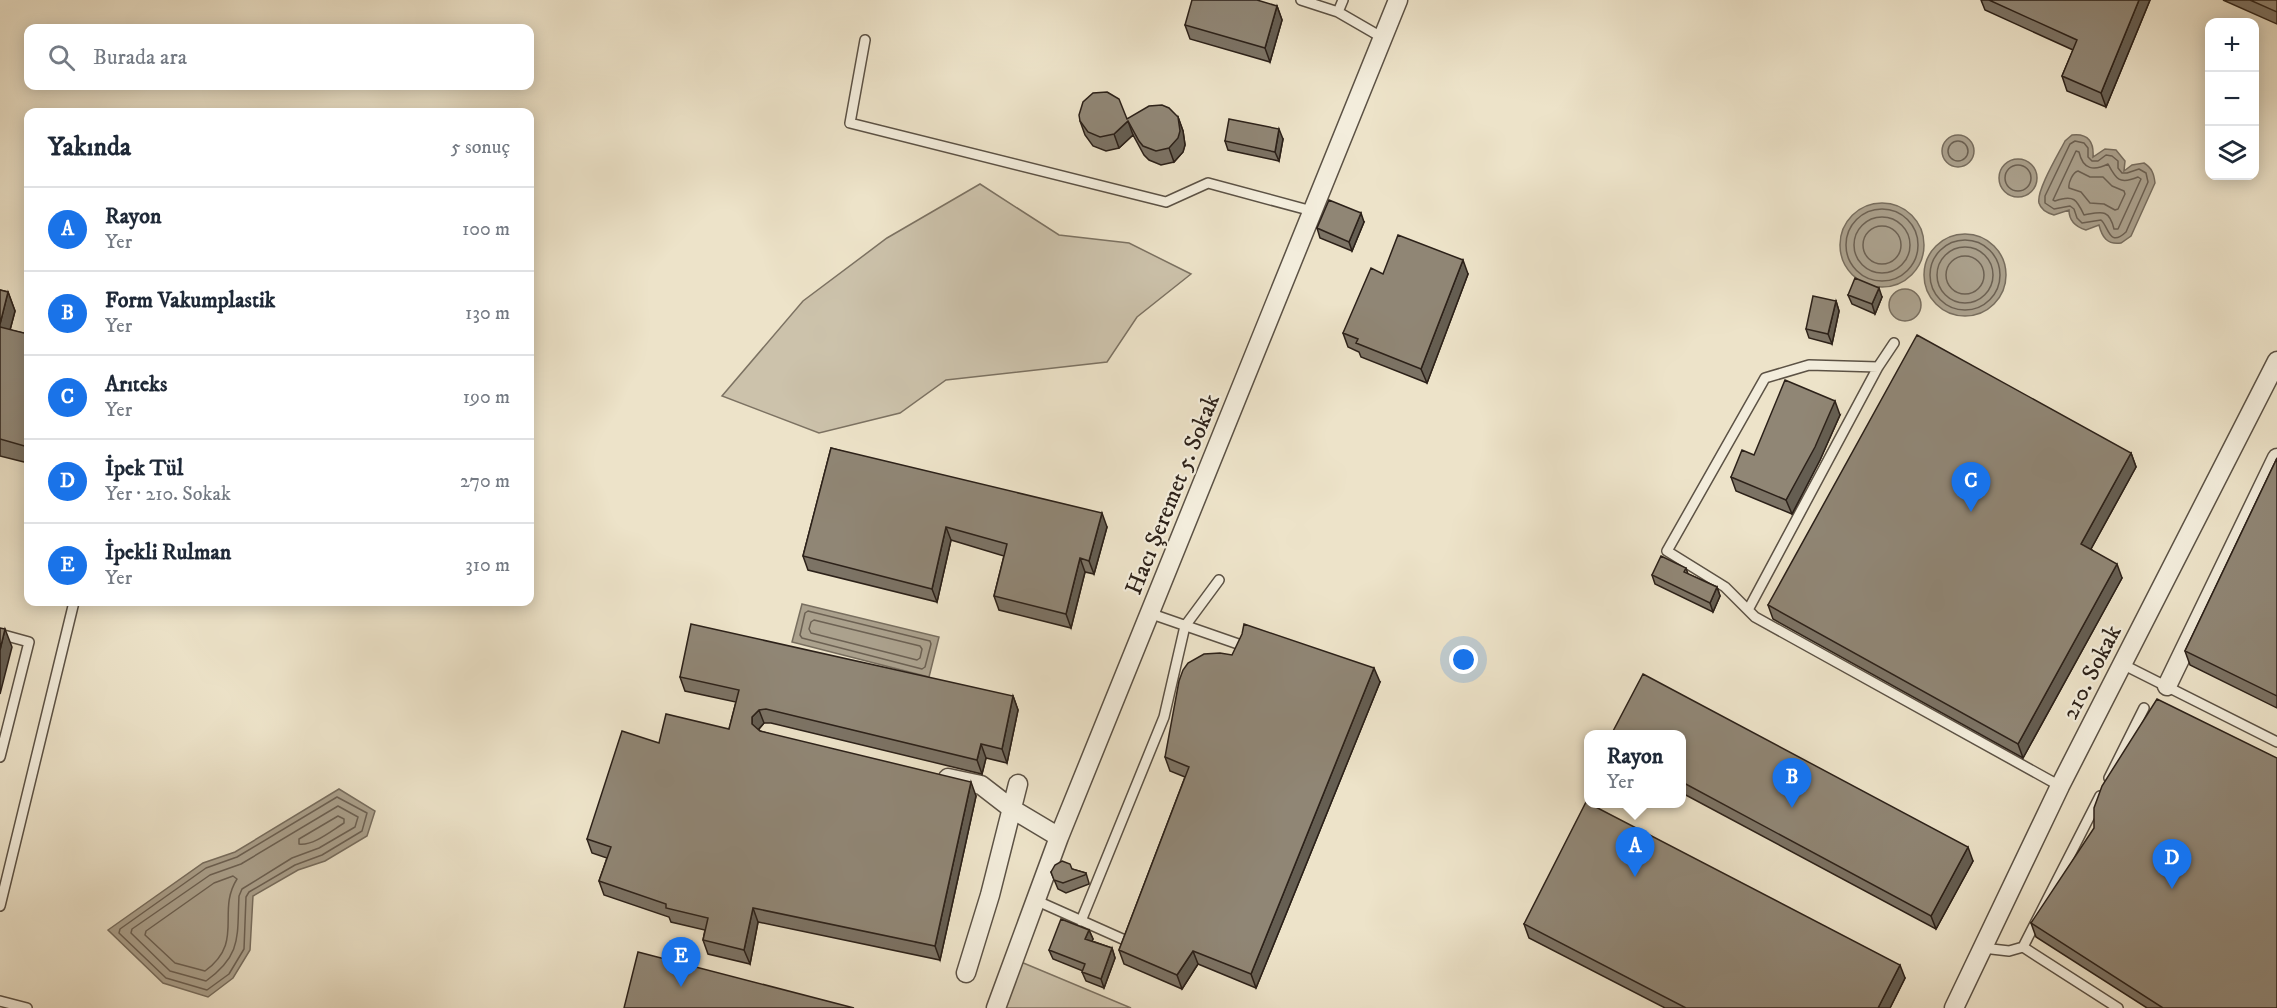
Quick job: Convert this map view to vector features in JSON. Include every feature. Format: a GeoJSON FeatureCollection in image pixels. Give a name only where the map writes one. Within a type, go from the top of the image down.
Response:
{"type":"FeatureCollection","features":[{"type":"Feature","properties":{"kind":"street","name":"Hacı Şeremet 5. Sokak"},"geometry":{"type":"LineString","coordinates":[[996,1008],[1059,837],[1398,0]]}},
{"type":"Feature","properties":{"kind":"street","name":"210. Sokak"},"geometry":{"type":"LineString","coordinates":[[1954,1008],[2060,786],[2277,361]]}},
{"type":"Feature","properties":{"kind":"street"},"geometry":{"type":"LineString","coordinates":[[2167,686],[2277,458]]}},
{"type":"Feature","properties":{"kind":"street"},"geometry":{"type":"LineString","coordinates":[[931,774],[981,785],[1012,809],[1059,837]]}},
{"type":"Feature","properties":{"kind":"street"},"geometry":{"type":"LineString","coordinates":[[966,973],[990,895],[1018,784]]}},
{"type":"Feature","properties":{"kind":"lane"},"geometry":{"type":"LineString","coordinates":[[1301,0],[1338,12],[1383,38]]}},
{"type":"Feature","properties":{"kind":"lane"},"geometry":{"type":"LineString","coordinates":[[1338,12],[1342,0]]}},
{"type":"Feature","properties":{"kind":"lane"},"geometry":{"type":"LineString","coordinates":[[865,40],[850,123],[1166,202],[1209,183],[1312,211]]}},
{"type":"Feature","properties":{"kind":"lane"},"geometry":{"type":"LineString","coordinates":[[1748,610],[1878,368],[1894,343]]}},
{"type":"Feature","properties":{"kind":"lane"},"geometry":{"type":"LineString","coordinates":[[1878,368],[1809,365],[1766,378],[1667,550],[1725,587],[1748,610],[1765,622],[2060,786]]}},
{"type":"Feature","properties":{"kind":"lane"},"geometry":{"type":"LineString","coordinates":[[1081,921],[1164,717],[1185,626],[1219,580]]}},
{"type":"Feature","properties":{"kind":"lane"},"geometry":{"type":"LineString","coordinates":[[0,906],[73,606]]}},
{"type":"Feature","properties":{"kind":"lane"},"geometry":{"type":"LineString","coordinates":[[1149,613],[1241,645]]}},
{"type":"Feature","properties":{"kind":"lane"},"geometry":{"type":"LineString","coordinates":[[0,634],[29,642],[0,757]]}},
{"type":"Feature","properties":{"kind":"lane"},"geometry":{"type":"LineString","coordinates":[[2122,663],[2277,742]]}},
{"type":"Feature","properties":{"kind":"lane"},"geometry":{"type":"LineString","coordinates":[[1983,948],[2009,951],[2023,947],[2144,708]]}},
{"type":"Feature","properties":{"kind":"lane"},"geometry":{"type":"LineString","coordinates":[[1035,900],[1127,941]]}},
{"type":"Feature","properties":{"kind":"lane"},"geometry":{"type":"LineString","coordinates":[[2023,947],[2118,1008]]}},
{"type":"Feature","properties":{"kind":"lane"},"geometry":{"type":"LineString","coordinates":[[0,1001],[27,1008]]}},
{"type":"Feature","properties":{"kind":"shaded area"},"geometry":{"type":"Polygon","coordinates":[[[980,184],[1059,235],[1129,243],[1191,274],[1137,317],[1107,362],[946,380],[900,413],[819,433],[722,396],[803,301],[887,238],[980,184]]]}},
{"type":"Feature","properties":{"kind":"shaded area"},"geometry":{"type":"Polygon","coordinates":[[[1021,962],[1131,1008],[1004,1008],[1021,962]]]}},
{"type":"Feature","properties":{"kind":"water"},"geometry":{"type":"Polygon","coordinates":[[[1958,135],[1970,139],[1974,151],[1970,163],[1958,167],[1946,163],[1942,151],[1946,139],[1958,135]]]}},
{"type":"Feature","properties":{"kind":"water"},"geometry":{"type":"Polygon","coordinates":[[[2072,135],[2083,136],[2089,140],[2093,147],[2093,157],[2105,149],[2116,150],[2125,161],[2124,171],[2132,165],[2144,163],[2152,172],[2155,183],[2131,236],[2121,243],[2112,243],[2106,239],[2099,225],[2086,230],[2079,227],[2072,220],[2069,210],[2054,215],[2045,211],[2039,203],[2044,181],[2065,141],[2072,135]]]}},
{"type":"Feature","properties":{"kind":"water"},"geometry":{"type":"Polygon","coordinates":[[[2018,159],[2032,164],[2037,178],[2032,192],[2018,197],[2004,192],[1999,178],[2004,164],[2018,159]]]}},
{"type":"Feature","properties":{"kind":"water"},"geometry":{"type":"Polygon","coordinates":[[[1882,203],[1898,206],[1912,215],[1921,229],[1924,245],[1921,261],[1912,275],[1898,284],[1882,287],[1866,284],[1852,275],[1843,261],[1840,245],[1843,229],[1852,215],[1866,206],[1882,203]]]}},
{"type":"Feature","properties":{"kind":"water"},"geometry":{"type":"Polygon","coordinates":[[[1965,234],[1981,237],[1994,246],[2003,259],[2006,275],[2003,291],[1994,304],[1981,313],[1965,316],[1949,313],[1936,304],[1927,291],[1924,275],[1927,259],[1936,246],[1949,237],[1965,234]]]}},
{"type":"Feature","properties":{"kind":"water"},"geometry":{"type":"Polygon","coordinates":[[[1905,289],[1916,294],[1921,305],[1916,316],[1905,321],[1894,316],[1889,305],[1894,294],[1905,289]]]}},
{"type":"Feature","properties":{"kind":"water"},"geometry":{"type":"Polygon","coordinates":[[[802,604],[939,637],[929,677],[792,642],[802,604]]]}},
{"type":"Feature","properties":{"kind":"water"},"geometry":{"type":"Polygon","coordinates":[[[339,789],[375,811],[367,836],[325,861],[298,870],[253,896],[250,950],[233,978],[208,997],[163,983],[108,930],[203,863],[235,852],[339,789]]]}},
{"type":"Feature","properties":{"kind":"building"},"geometry":{"type":"Polygon","coordinates":[[[1192,0],[1257,0],[1277,6],[1265,48],[1185,25],[1192,0]]]}},
{"type":"Feature","properties":{"kind":"building"},"geometry":{"type":"Polygon","coordinates":[[[1989,0],[2139,0],[2101,93],[2062,76],[2077,40],[1989,0]]]}},
{"type":"Feature","properties":{"kind":"building"},"geometry":{"type":"Polygon","coordinates":[[[2250,0],[2277,0],[2277,12],[2250,0]]]}},
{"type":"Feature","properties":{"kind":"building"},"geometry":{"type":"Polygon","coordinates":[[[1107,92],[1119,99],[1127,119],[1149,106],[1162,105],[1169,108],[1178,117],[1180,131],[1178,138],[1169,148],[1156,151],[1143,146],[1128,121],[1114,134],[1100,137],[1088,132],[1080,121],[1079,115],[1083,102],[1093,93],[1107,92]]]}},
{"type":"Feature","properties":{"kind":"building"},"geometry":{"type":"Polygon","coordinates":[[[1229,119],[1279,129],[1275,152],[1225,141],[1229,119]]]}},
{"type":"Feature","properties":{"kind":"building"},"geometry":{"type":"Polygon","coordinates":[[[1329,200],[1361,213],[1349,242],[1317,228],[1329,200]]]}},
{"type":"Feature","properties":{"kind":"building"},"geometry":{"type":"Polygon","coordinates":[[[1398,235],[1463,260],[1421,369],[1356,343],[1358,339],[1343,333],[1371,268],[1383,274],[1398,235]]]}},
{"type":"Feature","properties":{"kind":"building"},"geometry":{"type":"Polygon","coordinates":[[[1855,278],[1879,288],[1872,304],[1848,295],[1855,278]]]}},
{"type":"Feature","properties":{"kind":"building"},"geometry":{"type":"Polygon","coordinates":[[[0,290],[8,292],[0,324],[0,290]]]}},
{"type":"Feature","properties":{"kind":"building"},"geometry":{"type":"Polygon","coordinates":[[[1813,296],[1836,301],[1828,334],[1806,329],[1813,296]]]}},
{"type":"Feature","properties":{"kind":"building"},"geometry":{"type":"Polygon","coordinates":[[[0,327],[24,333],[24,446],[0,439],[0,327]]]}},
{"type":"Feature","properties":{"kind":"building"},"geometry":{"type":"Polygon","coordinates":[[[1917,335],[2131,453],[2081,544],[2117,564],[2018,744],[1768,605],[1917,335]]]}},
{"type":"Feature","properties":{"kind":"building"},"geometry":{"type":"Polygon","coordinates":[[[1785,380],[1835,401],[1815,447],[1786,500],[1731,477],[1742,450],[1754,455],[1785,380]]]}},
{"type":"Feature","properties":{"kind":"building"},"geometry":{"type":"Polygon","coordinates":[[[831,448],[1102,513],[1089,561],[1080,558],[1066,614],[994,596],[1007,544],[946,527],[932,589],[803,556],[831,448]]]}},
{"type":"Feature","properties":{"kind":"building"},"geometry":{"type":"Polygon","coordinates":[[[2277,458],[2277,696],[2185,651],[2277,458]]]}},
{"type":"Feature","properties":{"kind":"building"},"geometry":{"type":"Polygon","coordinates":[[[1661,556],[1686,568],[1684,572],[1717,587],[1710,603],[1652,575],[1661,556]]]}},
{"type":"Feature","properties":{"kind":"building"},"geometry":{"type":"Polygon","coordinates":[[[691,624],[1013,696],[1002,749],[981,744],[977,760],[766,709],[759,710],[752,717],[752,724],[760,731],[971,782],[935,946],[753,908],[744,950],[703,940],[708,918],[666,908],[666,904],[599,881],[611,847],[587,839],[622,731],[659,743],[666,714],[729,729],[739,690],[680,677],[691,624]]]}},
{"type":"Feature","properties":{"kind":"building"},"geometry":{"type":"Polygon","coordinates":[[[1244,624],[1374,668],[1251,974],[1193,951],[1177,975],[1119,950],[1189,767],[1165,757],[1183,670],[1188,663],[1204,654],[1232,655],[1244,624]]]}},
{"type":"Feature","properties":{"kind":"building"},"geometry":{"type":"Polygon","coordinates":[[[0,628],[5,629],[0,650],[0,628]]]}},
{"type":"Feature","properties":{"kind":"building"},"geometry":{"type":"Polygon","coordinates":[[[1643,674],[1968,847],[1931,916],[1686,784],[1686,730],[1614,730],[1643,674]]]}},
{"type":"Feature","properties":{"kind":"building"},"geometry":{"type":"Polygon","coordinates":[[[2157,699],[2277,758],[2277,1008],[2163,1008],[2031,923],[2094,828],[2094,808],[2102,786],[2157,699]]]}},
{"type":"Feature","properties":{"kind":"building"},"geometry":{"type":"Polygon","coordinates":[[[1584,806],[1584,808],[1598,808],[1900,965],[1878,1008],[1686,1008],[1524,924],[1584,806]]]}},
{"type":"Feature","properties":{"kind":"building"},"geometry":{"type":"Polygon","coordinates":[[[1062,861],[1070,864],[1072,869],[1086,873],[1085,875],[1063,883],[1054,880],[1051,872],[1055,865],[1062,861]]]}},
{"type":"Feature","properties":{"kind":"building"},"geometry":{"type":"Polygon","coordinates":[[[1061,919],[1089,930],[1085,939],[1112,948],[1101,979],[1082,972],[1085,964],[1049,950],[1061,919]]]}},
{"type":"Feature","properties":{"kind":"building"},"geometry":{"type":"Polygon","coordinates":[[[638,952],[854,1008],[624,1008],[638,952]]]}},
{"type":"Feature","properties":{"kind":"place","name":"Arıteks"},"geometry":{"type":"Point","coordinates":[1971,512]}},
{"type":"Feature","properties":{"kind":"place","name":"Form Vakumplastik"},"geometry":{"type":"Point","coordinates":[1792,808]}},
{"type":"Feature","properties":{"kind":"place","name":"Rayon"},"geometry":{"type":"Point","coordinates":[1635,877]}},
{"type":"Feature","properties":{"kind":"place","name":"İpek Tül"},"geometry":{"type":"Point","coordinates":[2172,889]}},
{"type":"Feature","properties":{"kind":"place","name":"İpekli Rulman"},"geometry":{"type":"Point","coordinates":[681,987]}}]}
